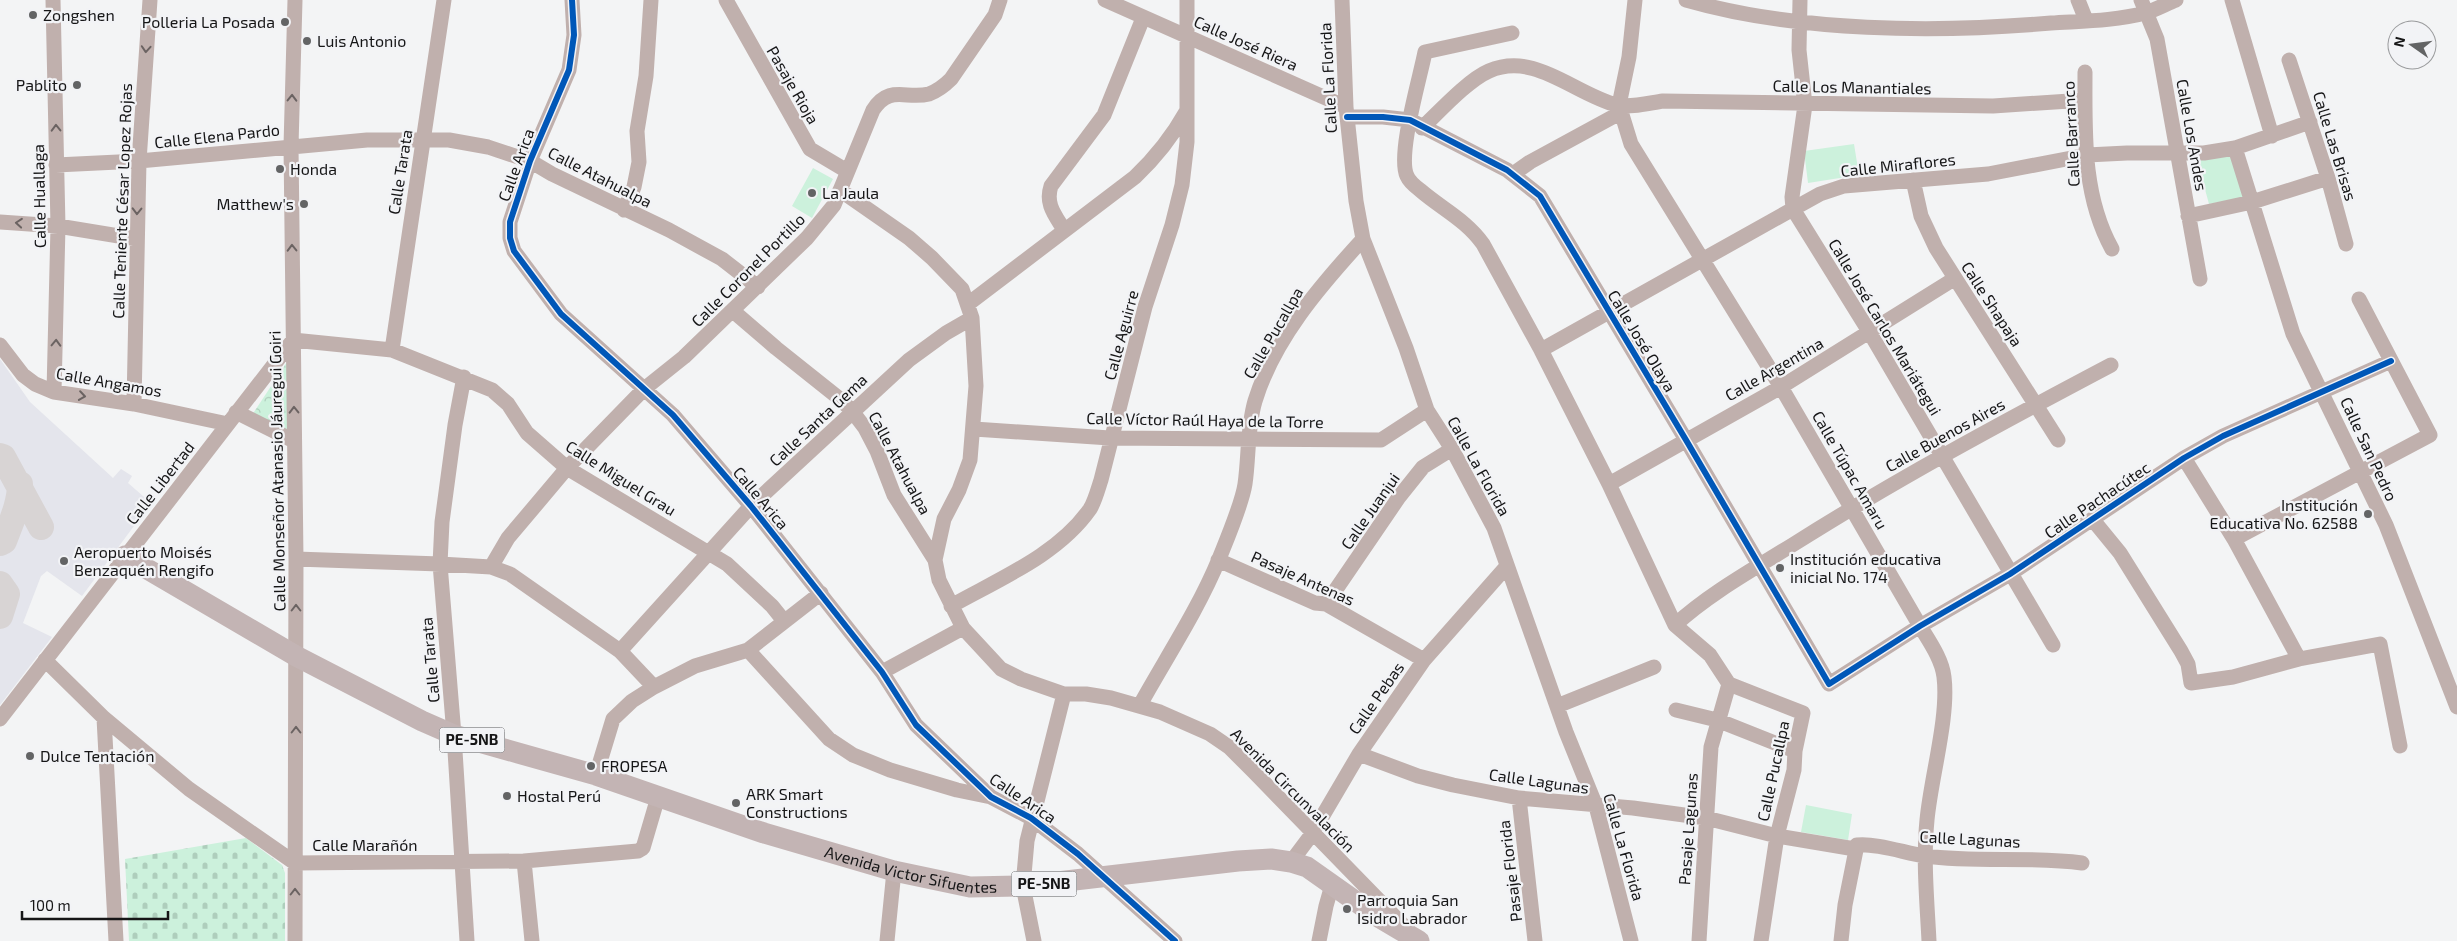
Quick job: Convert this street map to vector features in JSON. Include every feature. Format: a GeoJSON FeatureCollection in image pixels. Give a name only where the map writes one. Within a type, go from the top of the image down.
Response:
{"type":"FeatureCollection","features":[{"type":"Feature","properties":{"kind":"highway","name":"PE-5NB"},"geometry":{"type":"LineString","coordinates":[[125,556],[296,656],[422,721],[454,735],[596,775],[658,797]]}},
{"type":"Feature","properties":{"kind":"highway","name":"Avenida Victor Sifuentes"},"geometry":{"type":"LineString","coordinates":[[658,797],[764,834],[894,871],[970,887],[1023,886],[1106,878],[1238,861],[1271,859],[1291,862],[1307,868],[1375,915],[1419,941]]}},
{"type":"Feature","properties":{"kind":"street","name":"Calle Huallaga"},"geometry":{"type":"LineString","coordinates":[[52,0],[58,226],[54,392]]}},
{"type":"Feature","properties":{"kind":"street","name":"Calle Teniente César Lopez Rojas"},"geometry":{"type":"LineString","coordinates":[[134,404],[138,161],[150,0]]}},
{"type":"Feature","properties":{"kind":"street","name":"Calle Monseñor Atanasio Jáuregui Goiri"},"geometry":{"type":"LineString","coordinates":[[295,0],[291,146],[296,559],[295,941]]}},
{"type":"Feature","properties":{"kind":"street","name":"Calle Tarata"},"geometry":{"type":"LineString","coordinates":[[392,350],[444,0]]}},
{"type":"Feature","properties":{"kind":"street","name":"Calle Arica"},"geometry":{"type":"LineString","coordinates":[[572,0],[574,35],[569,70],[530,160],[510,222],[510,238],[514,251],[561,314],[673,415],[751,506],[882,672],[916,725],[991,797],[1031,818],[1106,878],[1175,941]]}},
{"type":"Feature","properties":{"kind":"street"},"geometry":{"type":"LineString","coordinates":[[624,210],[634,187],[639,162],[637,131],[646,76],[651,0]]}},
{"type":"Feature","properties":{"kind":"street","name":"Pasaje Rioja"},"geometry":{"type":"LineString","coordinates":[[726,0],[810,149],[847,171]]}},
{"type":"Feature","properties":{"kind":"street","name":"Calle Coronel Portillo"},"geometry":{"type":"LineString","coordinates":[[491,567],[508,538],[566,468],[644,389],[684,357],[807,238],[834,205],[873,110],[879,101],[887,96],[902,93],[928,94],[944,86],[951,79],[995,15],[1000,0]]}},
{"type":"Feature","properties":{"kind":"street","name":"Calle José Riera"},"geometry":{"type":"LineString","coordinates":[[1104,0],[1185,35],[1347,112]]}},
{"type":"Feature","properties":{"kind":"street","name":"Calle Aguirre"},"geometry":{"type":"LineString","coordinates":[[951,606],[1052,546],[1079,522],[1091,507],[1101,480],[1110,438],[1145,308],[1172,225],[1182,185],[1187,142],[1185,35],[1187,0]]}},
{"type":"Feature","properties":{"kind":"street","name":"Calle La Florida"},"geometry":{"type":"LineString","coordinates":[[1342,0],[1347,112],[1356,201],[1363,239],[1406,348],[1427,410],[1452,449],[1494,528],[1557,706],[1596,806],[1631,941]]}},
{"type":"Feature","properties":{"kind":"street"},"geometry":{"type":"LineString","coordinates":[[1513,174],[1619,109],[1629,57],[1636,0]]}},
{"type":"Feature","properties":{"kind":"street"},"geometry":{"type":"LineString","coordinates":[[1686,0],[1748,15],[1884,28],[2011,27],[2086,20],[2176,0]]}},
{"type":"Feature","properties":{"kind":"street"},"geometry":{"type":"LineString","coordinates":[[1794,209],[1792,198],[1805,105],[1799,50],[1798,20],[1800,0]]}},
{"type":"Feature","properties":{"kind":"street"},"geometry":{"type":"LineString","coordinates":[[2078,0],[2086,20]]}},
{"type":"Feature","properties":{"kind":"street"},"geometry":{"type":"LineString","coordinates":[[2232,0],[2272,136]]}},
{"type":"Feature","properties":{"kind":"street","name":"Calle Los Andes"},"geometry":{"type":"LineString","coordinates":[[2143,6],[2157,39],[2200,279]]}},
{"type":"Feature","properties":{"kind":"street"},"geometry":{"type":"LineString","coordinates":[[1064,230],[1049,204],[1048,196],[1052,186],[1104,115],[1143,18]]}},
{"type":"Feature","properties":{"kind":"street"},"geometry":{"type":"LineString","coordinates":[[1512,33],[1425,52],[1416,124],[1404,164],[1407,177],[1420,190],[1473,230],[1483,244],[1541,350],[1609,484],[1675,625],[1710,655],[1729,684]]}},
{"type":"Feature","properties":{"kind":"street","name":"Calle Las Brisas"},"geometry":{"type":"LineString","coordinates":[[2289,60],[2328,178],[2346,244]]}},
{"type":"Feature","properties":{"kind":"street"},"geometry":{"type":"LineString","coordinates":[[1416,124],[1488,71],[1519,65],[1548,73],[1619,109]]}},
{"type":"Feature","properties":{"kind":"street","name":"Calle Barranco"},"geometry":{"type":"LineString","coordinates":[[2085,72],[2087,155],[2091,192],[2100,227],[2112,249]]}},
{"type":"Feature","properties":{"kind":"street","name":"Calle Los Manantiales"},"geometry":{"type":"LineString","coordinates":[[1619,109],[1663,102],[1993,106],[2085,100]]}},
{"type":"Feature","properties":{"kind":"street","name":"Calle Túpac Amaru"},"geometry":{"type":"LineString","coordinates":[[1619,109],[1631,144],[1781,387],[1939,660],[1944,676],[1945,691],[1927,819],[1925,856],[1929,941]]}},
{"type":"Feature","properties":{"kind":"street","name":"Calle Santa Gema"},"geometry":{"type":"LineString","coordinates":[[620,651],[707,552],[751,506],[910,360],[946,333],[1064,230],[1135,177],[1160,153],[1176,130],[1186,110]]}},
{"type":"Feature","properties":{"kind":"street","name":"Calle José Olaya"},"geometry":{"type":"LineString","coordinates":[[1347,112],[1416,124],[1513,174],[1540,196],[1829,684]]}},
{"type":"Feature","properties":{"kind":"street","name":"Calle Miraflores"},"geometry":{"type":"LineString","coordinates":[[1541,350],[1820,194],[1844,186],[1988,174],[2087,155],[2127,152],[2204,153],[2236,148],[2310,122]]}},
{"type":"Feature","properties":{"kind":"street","name":"Calle Atahualpa"},"geometry":{"type":"LineString","coordinates":[[291,146],[367,140],[449,140],[488,147],[530,160],[552,174],[722,259],[758,287]]}},
{"type":"Feature","properties":{"kind":"street","name":"Calle Elena Pardo"},"geometry":{"type":"LineString","coordinates":[[56,165],[138,161],[291,146]]}},
{"type":"Feature","properties":{"kind":"street","name":"Calle San Pedro"},"geometry":{"type":"LineString","coordinates":[[2236,148],[2293,334],[2323,392],[2386,525],[2445,681],[2457,707]]}},
{"type":"Feature","properties":{"kind":"street"},"geometry":{"type":"LineString","coordinates":[[2188,216],[2252,202],[2328,178]]}},
{"type":"Feature","properties":{"kind":"street","name":"Calle Shapaja"},"geometry":{"type":"LineString","coordinates":[[1913,180],[1922,216],[1954,279],[2037,404],[2058,440]]}},
{"type":"Feature","properties":{"kind":"street","name":"Avenida Circunvalación"},"geometry":{"type":"LineString","coordinates":[[840,190],[909,238],[932,258],[962,290],[970,311],[976,360],[974,429],[970,460],[959,490],[944,519],[935,560],[938,580],[964,628],[1001,669],[1021,678],[1064,694],[1086,694],[1140,705],[1210,734],[1229,747],[1312,834],[1419,941]]}},
{"type":"Feature","properties":{"kind":"street","name":"Calle José Carlos Mariátegui"},"geometry":{"type":"LineString","coordinates":[[1794,209],[1870,332],[2053,645]]}},
{"type":"Feature","properties":{"kind":"street"},"geometry":{"type":"LineString","coordinates":[[0,222],[58,226],[137,239]]}},
{"type":"Feature","properties":{"kind":"street","name":"Calle Pucallpa"},"geometry":{"type":"LineString","coordinates":[[1140,705],[1218,560],[1244,486],[1255,403],[1263,380],[1299,316],[1323,283],[1363,239]]}},
{"type":"Feature","properties":{"kind":"street","name":"Calle Argentina"},"geometry":{"type":"LineString","coordinates":[[1609,484],[1781,387],[1954,279]]}},
{"type":"Feature","properties":{"kind":"street"},"geometry":{"type":"LineString","coordinates":[[2234,539],[2362,473],[2430,435],[2359,299]]}},
{"type":"Feature","properties":{"kind":"street","name":"Calle Atahualpa"},"geometry":{"type":"LineString","coordinates":[[733,311],[840,399],[865,428],[877,451],[894,495],[935,560]]}},
{"type":"Feature","properties":{"kind":"street","name":"Calle Miguel Grau"},"geometry":{"type":"LineString","coordinates":[[293,340],[392,350],[464,377],[492,390],[508,404],[527,433],[566,468],[726,564],[772,606],[784,621]]}},
{"type":"Feature","properties":{"kind":"street","name":"Calle Libertad"},"geometry":{"type":"LineString","coordinates":[[0,719],[293,340]]}},
{"type":"Feature","properties":{"kind":"street","name":"Calle Angamos"},"geometry":{"type":"LineString","coordinates":[[0,345],[23,375],[35,384],[54,392],[232,418],[294,441]]}},
{"type":"Feature","properties":{"kind":"street","name":"Calle Pachacútec"},"geometry":{"type":"LineString","coordinates":[[1829,684],[1920,626],[2010,574],[2184,458],[2223,436],[2391,361]]}},
{"type":"Feature","properties":{"kind":"street","name":"Calle Buenos Aires"},"geometry":{"type":"LineString","coordinates":[[1675,625],[1687,614],[1852,508],[1941,456],[2111,365]]}},
{"type":"Feature","properties":{"kind":"street","name":"Calle Tarata"},"geometry":{"type":"LineString","coordinates":[[464,377],[455,425],[442,522],[440,564],[454,735],[467,941]]}},
{"type":"Feature","properties":{"kind":"street","name":"Calle Víctor Raúl Haya de la Torre"},"geometry":{"type":"LineString","coordinates":[[974,429],[1110,438],[1381,440],[1427,410]]}},
{"type":"Feature","properties":{"kind":"street","name":"Calle Juanjui"},"geometry":{"type":"LineString","coordinates":[[1326,604],[1399,497],[1423,467],[1452,449]]}},
{"type":"Feature","properties":{"kind":"street"},"geometry":{"type":"LineString","coordinates":[[2184,458],[2234,539],[2299,659]]}},
{"type":"Feature","properties":{"kind":"street"},"geometry":{"type":"LineString","coordinates":[[2093,520],[2120,553],[2181,651],[2188,664],[2191,683],[2233,677],[2299,659],[2380,644],[2400,746]]}},
{"type":"Feature","properties":{"kind":"street"},"geometry":{"type":"LineString","coordinates":[[296,559],[491,567],[510,574],[526,583],[620,651],[654,687]]}},
{"type":"Feature","properties":{"kind":"street","name":"Pasaje Antenas"},"geometry":{"type":"LineString","coordinates":[[1218,560],[1315,603],[1326,604],[1424,660]]}},
{"type":"Feature","properties":{"kind":"street","name":"Calle Pebas"},"geometry":{"type":"LineString","coordinates":[[1291,862],[1312,834],[1358,754],[1424,660],[1507,566]]}},
{"type":"Feature","properties":{"kind":"street"},"geometry":{"type":"LineString","coordinates":[[596,775],[612,720],[632,701],[654,687],[695,666],[748,650],[821,594]]}},
{"type":"Feature","properties":{"kind":"street"},"geometry":{"type":"LineString","coordinates":[[882,672],[964,628]]}},
{"type":"Feature","properties":{"kind":"street"},"geometry":{"type":"LineString","coordinates":[[748,650],[830,739],[854,755],[890,770],[958,790],[991,797]]}},
{"type":"Feature","properties":{"kind":"street","name":"Calle Marañón"},"geometry":{"type":"LineString","coordinates":[[44,660],[104,718],[214,808],[296,863],[524,861],[640,851],[643,848],[658,797]]}},
{"type":"Feature","properties":{"kind":"street"},"geometry":{"type":"LineString","coordinates":[[1557,706],[1654,667]]}},
{"type":"Feature","properties":{"kind":"street","name":"Calle Pucallpa"},"geometry":{"type":"LineString","coordinates":[[1729,684],[1804,713],[1795,751],[1794,770],[1777,836],[1764,907],[1761,941]]}},
{"type":"Feature","properties":{"kind":"street","name":"Pasaje Lagunas"},"geometry":{"type":"LineString","coordinates":[[1699,941],[1711,747],[1717,720],[1729,684]]}},
{"type":"Feature","properties":{"kind":"street"},"geometry":{"type":"LineString","coordinates":[[1034,941],[1023,886],[1031,818],[1064,694]]}},
{"type":"Feature","properties":{"kind":"street"},"geometry":{"type":"LineString","coordinates":[[1676,710],[1717,720],[1795,751]]}},
{"type":"Feature","properties":{"kind":"street"},"geometry":{"type":"LineString","coordinates":[[104,718],[116,941]]}},
{"type":"Feature","properties":{"kind":"street","name":"Calle Lagunas"},"geometry":{"type":"LineString","coordinates":[[1358,754],[1418,776],[1519,798],[1633,808],[1706,818],[1777,836],[1925,856],[1960,859],[2056,859],[2082,863]]}},
{"type":"Feature","properties":{"kind":"street","name":"Pasaje Florida"},"geometry":{"type":"LineString","coordinates":[[1519,798],[1535,941]]}},
{"type":"Feature","properties":{"kind":"street"},"geometry":{"type":"LineString","coordinates":[[1841,941],[1845,905],[1856,847]]}},
{"type":"Feature","properties":{"kind":"street"},"geometry":{"type":"LineString","coordinates":[[524,861],[532,941]]}},
{"type":"Feature","properties":{"kind":"street"},"geometry":{"type":"LineString","coordinates":[[887,941],[894,871]]}},
{"type":"Feature","properties":{"kind":"street"},"geometry":{"type":"LineString","coordinates":[[1319,941],[1332,885]]}},
{"type":"Feature","properties":{"kind":"shaded area","name":"Aeropuerto Moisés Benzaquén Rengifo"},"geometry":{"type":"Polygon","coordinates":[[[0,359],[30,402],[113,478],[121,469],[132,476],[128,483],[151,503],[82,596],[47,571],[41,576],[23,623],[52,637],[0,705],[0,359]]]}},
{"type":"Feature","properties":{"kind":"green space"},"geometry":{"type":"Polygon","coordinates":[[[1854,144],[1859,175],[1808,183],[1804,151],[1854,144]]]}},
{"type":"Feature","properties":{"kind":"green space"},"geometry":{"type":"Polygon","coordinates":[[[2233,154],[2245,197],[2209,204],[2197,160],[2233,154]]]}},
{"type":"Feature","properties":{"kind":"green space","name":"La Jaula"},"geometry":{"type":"Polygon","coordinates":[[[813,168],[833,179],[812,218],[792,206],[813,168]]]}},
{"type":"Feature","properties":{"kind":"green space"},"geometry":{"type":"Polygon","coordinates":[[[287,362],[288,434],[252,415],[287,362]]]}},
{"type":"Feature","properties":{"kind":"green space"},"geometry":{"type":"Polygon","coordinates":[[[1806,805],[1852,814],[1848,840],[1801,832],[1806,805]]]}},
{"type":"Feature","properties":{"kind":"green space"},"geometry":{"type":"Polygon","coordinates":[[[246,838],[282,865],[285,873],[285,941],[129,941],[125,859],[246,838]]]}},
{"type":"Feature","properties":{"kind":"taxiway"},"geometry":{"type":"LineString","coordinates":[[0,456],[3,457],[41,527]]}},
{"type":"Feature","properties":{"kind":"taxiway"},"geometry":{"type":"LineString","coordinates":[[0,543],[4,541],[15,513],[20,484]]}},
{"type":"Feature","properties":{"kind":"taxiway"},"geometry":{"type":"LineString","coordinates":[[0,584],[7,594],[0,616]]}},
{"type":"Feature","properties":{"kind":"cycle path"},"geometry":{"type":"LineString","coordinates":[[572,0],[574,35],[569,70],[530,161],[510,222],[510,238],[514,251],[561,314],[673,415],[751,506],[882,672],[916,725],[991,797],[1031,818],[1078,854],[1175,941]]}},
{"type":"Feature","properties":{"kind":"cycle path"},"geometry":{"type":"LineString","coordinates":[[1347,117],[1383,117],[1410,120],[1507,170],[1540,196],[1829,684],[1920,626],[2010,574],[2184,458],[2223,436],[2391,361]]}},
{"type":"Feature","properties":{"kind":"place","name":"Zongshen"},"geometry":{"type":"Point","coordinates":[33,15]}},
{"type":"Feature","properties":{"kind":"place","name":"Polleria La Posada"},"geometry":{"type":"Point","coordinates":[285,22]}},
{"type":"Feature","properties":{"kind":"place","name":"Luis Antonio"},"geometry":{"type":"Point","coordinates":[307,41]}},
{"type":"Feature","properties":{"kind":"place","name":"Pablito"},"geometry":{"type":"Point","coordinates":[77,85]}},
{"type":"Feature","properties":{"kind":"place","name":"Honda"},"geometry":{"type":"Point","coordinates":[280,169]}},
{"type":"Feature","properties":{"kind":"place","name":"La Jaula"},"geometry":{"type":"Point","coordinates":[812,193]}},
{"type":"Feature","properties":{"kind":"place","name":"Matthew's"},"geometry":{"type":"Point","coordinates":[304,204]}},
{"type":"Feature","properties":{"kind":"place","name":"Institución Educativa No. 62588"},"geometry":{"type":"Point","coordinates":[2368,514]}},
{"type":"Feature","properties":{"kind":"place","name":"Aeropuerto Moisés Benzaquén Rengifo"},"geometry":{"type":"Point","coordinates":[64,561]}},
{"type":"Feature","properties":{"kind":"place","name":"Institución educativa inicial No. 174"},"geometry":{"type":"Point","coordinates":[1780,568]}},
{"type":"Feature","properties":{"kind":"place","name":"Dulce Tentación"},"geometry":{"type":"Point","coordinates":[30,756]}},
{"type":"Feature","properties":{"kind":"place","name":"FROPESA"},"geometry":{"type":"Point","coordinates":[591,766]}},
{"type":"Feature","properties":{"kind":"place","name":"Hostal Perú"},"geometry":{"type":"Point","coordinates":[507,796]}},
{"type":"Feature","properties":{"kind":"place","name":"ARK Smart Constructions"},"geometry":{"type":"Point","coordinates":[736,803]}},
{"type":"Feature","properties":{"kind":"place","name":"Parroquia San Isidro Labrador"},"geometry":{"type":"Point","coordinates":[1347,909]}}]}
